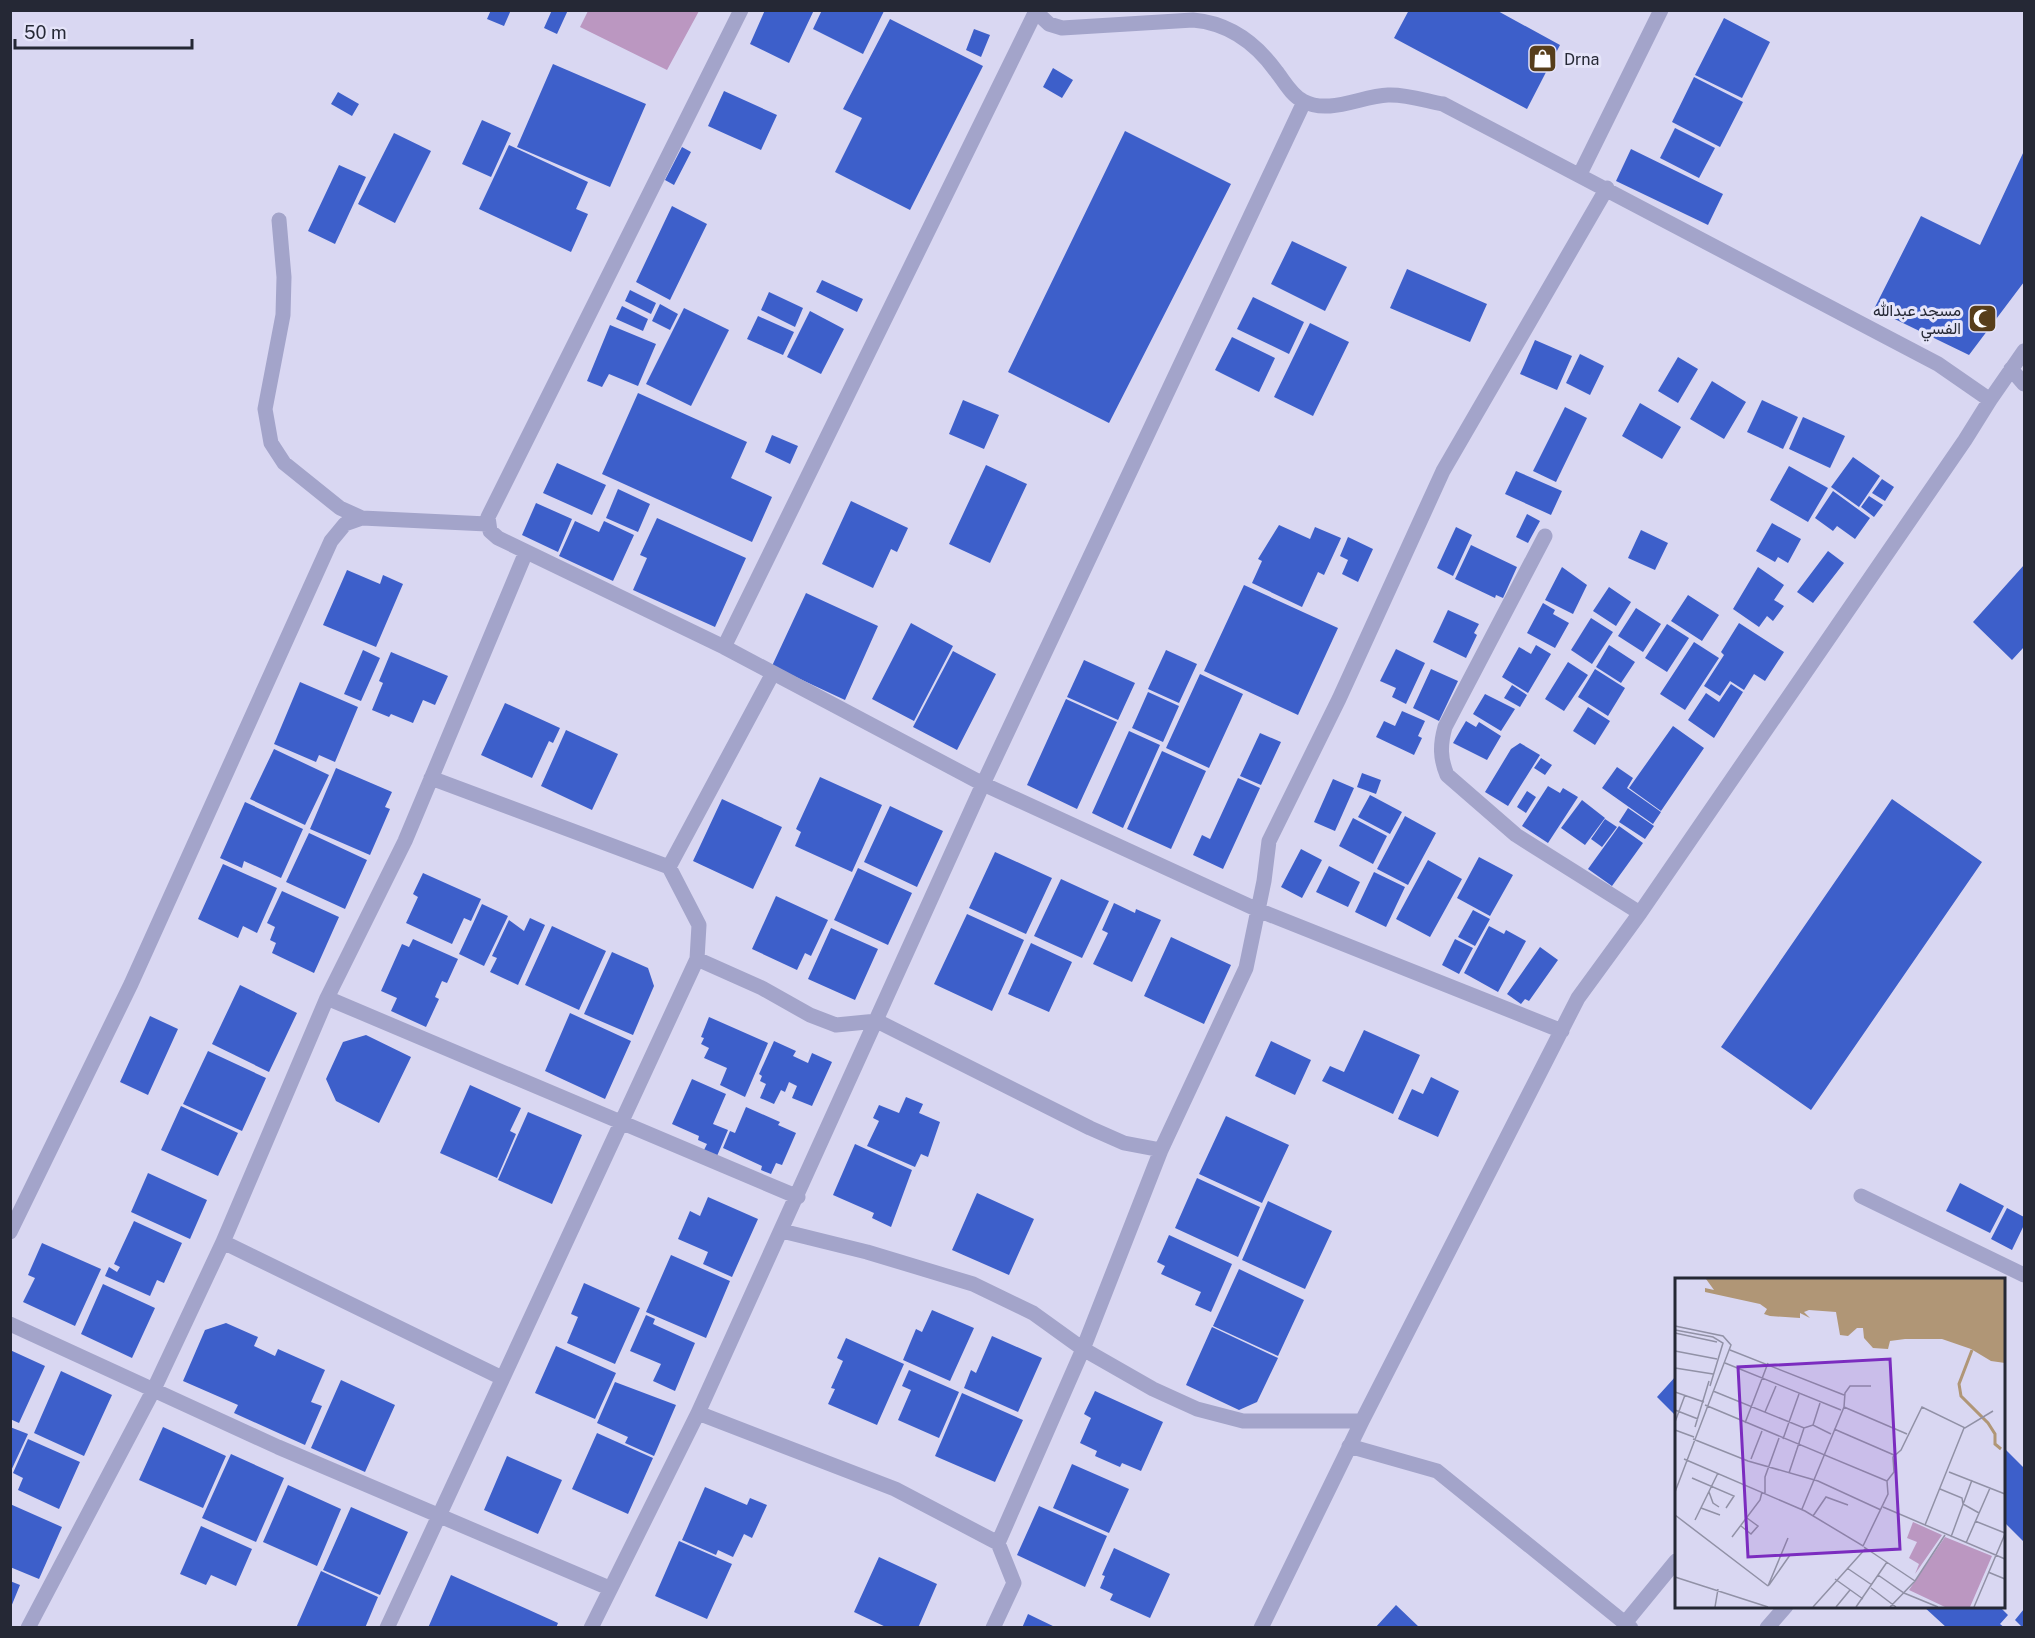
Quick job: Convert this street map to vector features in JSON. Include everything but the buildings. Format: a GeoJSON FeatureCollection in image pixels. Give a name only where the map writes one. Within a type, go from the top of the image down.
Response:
{"type":"FeatureCollection","features":[{"type":"Feature","properties":{"kind":"street"},"geometry":{"type":"LineString","coordinates":[[741,10],[488,517],[487,524],[490,531],[498,538],[526,552],[724,647],[983,784],[1258,910],[1562,1031]]}},
{"type":"Feature","properties":{"kind":"street"},"geometry":{"type":"LineString","coordinates":[[1580,174],[1661,10]]}},
{"type":"Feature","properties":{"kind":"street"},"geometry":{"type":"LineString","coordinates":[[724,647],[1034,12],[1049,24],[1062,28],[1193,20],[1210,21],[1243,36],[1267,58],[1292,93],[1304,102],[1326,106],[1389,95],[1443,104],[1607,188],[1938,364],[1990,399]]}},
{"type":"Feature","properties":{"kind":"street"},"geometry":{"type":"LineString","coordinates":[[591,1628],[698,1413],[798,1197],[983,784],[1304,102]]}},
{"type":"Feature","properties":{"kind":"street"},"geometry":{"type":"LineString","coordinates":[[998,1543],[1083,1349],[1161,1150],[1246,968],[1269,841],[1339,699],[1443,471],[1607,188]]}},
{"type":"Feature","properties":{"kind":"street"},"geometry":{"type":"LineString","coordinates":[[279,220],[284,277],[283,315],[265,409],[271,443],[284,463],[340,508],[362,518],[487,524]]}},
{"type":"Feature","properties":{"kind":"street"},"geometry":{"type":"LineString","coordinates":[[1261,1628],[1349,1446],[1578,998],[1640,913],[2025,351]]}},
{"type":"Feature","properties":{"kind":"street"},"geometry":{"type":"LineString","coordinates":[[2011,369],[2025,384]]}},
{"type":"Feature","properties":{"kind":"street"},"geometry":{"type":"LineString","coordinates":[[10,1232],[145,955],[331,541],[345,524],[362,518]]}},
{"type":"Feature","properties":{"kind":"street"},"geometry":{"type":"LineString","coordinates":[[1545,536],[1445,727],[1440,745],[1442,762],[1447,775],[1516,835],[1640,913]]}},
{"type":"Feature","properties":{"kind":"street"},"geometry":{"type":"LineString","coordinates":[[28,1628],[153,1391],[223,1242],[327,998],[405,841],[526,552]]}},
{"type":"Feature","properties":{"kind":"street"},"geometry":{"type":"LineString","coordinates":[[669,867],[773,673]]}},
{"type":"Feature","properties":{"kind":"street"},"geometry":{"type":"LineString","coordinates":[[387,1628],[697,959],[699,925],[669,867],[431,778]]}},
{"type":"Feature","properties":{"kind":"street"},"geometry":{"type":"LineString","coordinates":[[697,959],[762,988],[810,1015],[837,1025],[877,1021],[1090,1128],[1124,1143],[1161,1150]]}},
{"type":"Feature","properties":{"kind":"street"},"geometry":{"type":"LineString","coordinates":[[327,998],[622,1120],[798,1197]]}},
{"type":"Feature","properties":{"kind":"street"},"geometry":{"type":"LineString","coordinates":[[1861,1196],[2025,1275]]}},
{"type":"Feature","properties":{"kind":"street"},"geometry":{"type":"LineString","coordinates":[[782,1231],[867,1252],[973,1284],[1033,1313],[1083,1349],[1153,1389],[1197,1409],[1243,1421],[1362,1421]]}},
{"type":"Feature","properties":{"kind":"street"},"geometry":{"type":"LineString","coordinates":[[223,1242],[502,1378]]}},
{"type":"Feature","properties":{"kind":"street"},"geometry":{"type":"LineString","coordinates":[[10,1324],[278,1448],[609,1588]]}},
{"type":"Feature","properties":{"kind":"street"},"geometry":{"type":"LineString","coordinates":[[698,1413],[895,1489],[998,1543],[1014,1583],[993,1628]]}},
{"type":"Feature","properties":{"kind":"street"},"geometry":{"type":"LineString","coordinates":[[1349,1446],[1437,1471],[1628,1625],[1675,1565]]}},
{"type":"Feature","properties":{"kind":"street"},"geometry":{"type":"LineString","coordinates":[[1767,1628],[1784,1608]]}},
{"type":"Feature","properties":{"kind":"shaded area"},"geometry":{"type":"Polygon","coordinates":[[[588,10],[699,11],[667,70],[580,27],[588,10]]]}},
{"type":"Feature","properties":{"kind":"place","name":"Drna"},"geometry":{"type":"Point","coordinates":[1543,59]}},
{"type":"Feature","properties":{"kind":"place","name":"مسجد عبدالله الفسي"},"geometry":{"type":"Point","coordinates":[1982,319]}}]}
